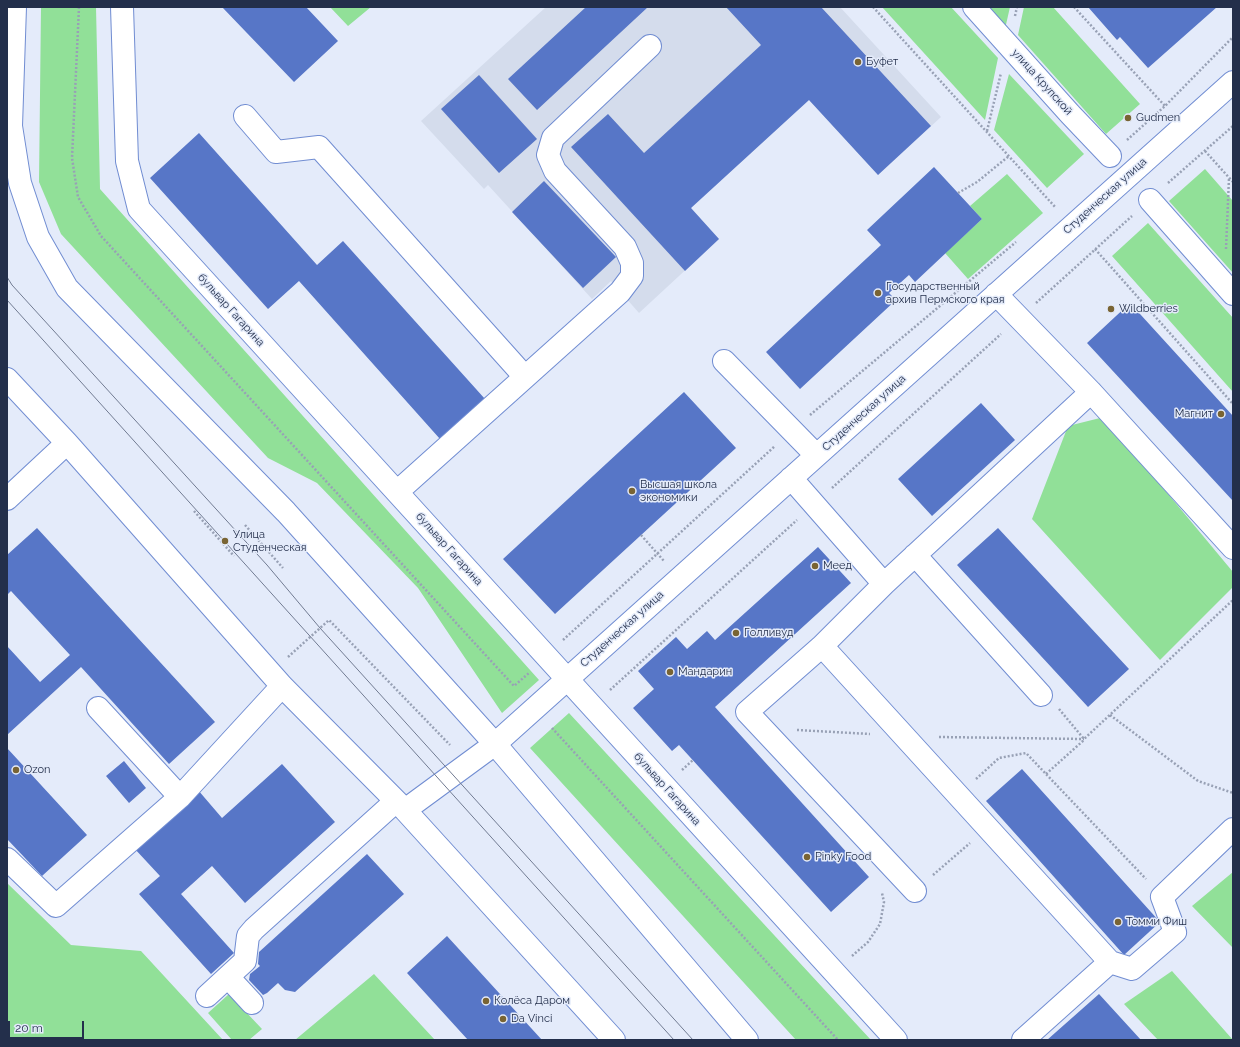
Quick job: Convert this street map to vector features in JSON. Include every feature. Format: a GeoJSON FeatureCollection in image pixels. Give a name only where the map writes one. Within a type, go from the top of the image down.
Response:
{"type":"FeatureCollection","features":[{"type":"Feature","properties":{"kind":"street"},"geometry":{"type":"LineString","coordinates":[[15,7],[10,71],[11,126],[20,183],[38,237],[67,288],[286,512],[495,744],[747,1040]]}},
{"type":"Feature","properties":{"kind":"street","name":"бульвар Гагарина"},"geometry":{"type":"LineString","coordinates":[[122,7],[127,161],[139,209],[896,1040]]}},
{"type":"Feature","properties":{"kind":"street","name":"улица Крупской"},"geometry":{"type":"LineString","coordinates":[[974,7],[1070,114],[1110,156]]}},
{"type":"Feature","properties":{"kind":"street"},"geometry":{"type":"LineString","coordinates":[[397,492],[620,292],[632,276],[632,263],[625,247],[555,171],[548,155],[552,138],[650,46]]}},
{"type":"Feature","properties":{"kind":"street","name":"Студенческая улица"},"geometry":{"type":"LineString","coordinates":[[207,996],[245,961],[248,936],[254,929],[401,806],[495,744],[1233,82]]}},
{"type":"Feature","properties":{"kind":"street"},"geometry":{"type":"LineString","coordinates":[[245,116],[276,152],[319,147],[525,377]]}},
{"type":"Feature","properties":{"kind":"street"},"geometry":{"type":"LineString","coordinates":[[1150,200],[1229,289]]}},
{"type":"Feature","properties":{"kind":"street"},"geometry":{"type":"LineString","coordinates":[[996,294],[1091,392],[1233,548]]}},
{"type":"Feature","properties":{"kind":"street"},"geometry":{"type":"LineString","coordinates":[[724,362],[816,455]]}},
{"type":"Feature","properties":{"kind":"street"},"geometry":{"type":"LineString","coordinates":[[7,379],[67,443],[277,679],[401,806],[614,1040]]}},
{"type":"Feature","properties":{"kind":"street"},"geometry":{"type":"LineString","coordinates":[[915,891],[747,712],[822,646],[884,584],[1091,392]]}},
{"type":"Feature","properties":{"kind":"street"},"geometry":{"type":"LineString","coordinates":[[7,499],[67,443]]}},
{"type":"Feature","properties":{"kind":"street"},"geometry":{"type":"LineString","coordinates":[[791,478],[884,584]]}},
{"type":"Feature","properties":{"kind":"street"},"geometry":{"type":"LineString","coordinates":[[916,555],[1041,695]]}},
{"type":"Feature","properties":{"kind":"street"},"geometry":{"type":"LineString","coordinates":[[822,646],[1110,962],[1132,969],[1175,932],[1162,897],[1233,829]]}},
{"type":"Feature","properties":{"kind":"street"},"geometry":{"type":"LineString","coordinates":[[7,859],[56,906],[180,797],[277,679]]}},
{"type":"Feature","properties":{"kind":"street"},"geometry":{"type":"LineString","coordinates":[[98,708],[180,797]]}},
{"type":"Feature","properties":{"kind":"street"},"geometry":{"type":"LineString","coordinates":[[1023,1040],[1110,962]]}},
{"type":"Feature","properties":{"kind":"street"},"geometry":{"type":"LineString","coordinates":[[228,977],[252,1003]]}},
{"type":"Feature","properties":{"kind":"path"},"geometry":{"type":"LineString","coordinates":[[79,7],[72,158],[78,197],[101,236],[514,686]]}},
{"type":"Feature","properties":{"kind":"path"},"geometry":{"type":"LineString","coordinates":[[873,7],[1056,208]]}},
{"type":"Feature","properties":{"kind":"path"},"geometry":{"type":"LineString","coordinates":[[1074,7],[1165,106],[1233,37]]}},
{"type":"Feature","properties":{"kind":"path"},"geometry":{"type":"LineString","coordinates":[[1233,126],[1205,151],[1233,182]]}},
{"type":"Feature","properties":{"kind":"path"},"geometry":{"type":"LineString","coordinates":[[958,193],[977,182],[1009,156]]}},
{"type":"Feature","properties":{"kind":"path"},"geometry":{"type":"LineString","coordinates":[[1229,178],[1229,289]]}},
{"type":"Feature","properties":{"kind":"path"},"geometry":{"type":"LineString","coordinates":[[592,706],[1095,249],[1233,404]]}},
{"type":"Feature","properties":{"kind":"path"},"geometry":{"type":"LineString","coordinates":[[194,512],[234,556]]}},
{"type":"Feature","properties":{"kind":"path"},"geometry":{"type":"LineString","coordinates":[[245,525],[283,568]]}},
{"type":"Feature","properties":{"kind":"path"},"geometry":{"type":"LineString","coordinates":[[641,535],[652,547]]}},
{"type":"Feature","properties":{"kind":"path"},"geometry":{"type":"LineString","coordinates":[[1046,774],[1233,600]]}},
{"type":"Feature","properties":{"kind":"path"},"geometry":{"type":"LineString","coordinates":[[277,679],[329,620],[450,745]]}},
{"type":"Feature","properties":{"kind":"path"},"geometry":{"type":"LineString","coordinates":[[1041,695],[1062,712],[1084,739]]}},
{"type":"Feature","properties":{"kind":"path"},"geometry":{"type":"LineString","coordinates":[[1110,715],[1198,781],[1233,793]]}},
{"type":"Feature","properties":{"kind":"path"},"geometry":{"type":"LineString","coordinates":[[552,728],[838,1040]]}},
{"type":"Feature","properties":{"kind":"path"},"geometry":{"type":"LineString","coordinates":[[958,796],[998,758],[1026,753],[1162,897]]}},
{"type":"Feature","properties":{"kind":"path"},"geometry":{"type":"LineString","coordinates":[[680,772],[693,760]]}},
{"type":"Feature","properties":{"kind":"path"},"geometry":{"type":"LineString","coordinates":[[915,891],[988,828]]}},
{"type":"Feature","properties":{"kind":"path"},"geometry":{"type":"LineString","coordinates":[[850,958],[868,942],[880,924],[884,902],[882,888]]}},
{"type":"Feature","properties":{"kind":"shaded area"},"geometry":{"type":"Polygon","coordinates":[[[546,7],[840,7],[941,117],[878,175],[809,100],[691,208],[719,239],[639,313],[611,281],[592,299],[488,185],[484,189],[421,121],[546,7]]]}},
{"type":"Feature","properties":{"kind":"green space"},"geometry":{"type":"Polygon","coordinates":[[[41,7],[96,7],[100,189],[539,680],[502,713],[418,588],[317,483],[268,458],[61,234],[39,182],[41,7]]]}},
{"type":"Feature","properties":{"kind":"green space"},"geometry":{"type":"Polygon","coordinates":[[[330,7],[371,7],[348,26],[330,7]]]}},
{"type":"Feature","properties":{"kind":"green space"},"geometry":{"type":"Polygon","coordinates":[[[882,7],[951,7],[998,58],[985,120],[882,7]]]}},
{"type":"Feature","properties":{"kind":"green space"},"geometry":{"type":"Polygon","coordinates":[[[985,7],[1010,7],[1005,29],[985,7]]]}},
{"type":"Feature","properties":{"kind":"green space"},"geometry":{"type":"Polygon","coordinates":[[[1024,7],[1053,7],[1140,104],[1106,134],[1018,35],[1024,7]]]}},
{"type":"Feature","properties":{"kind":"green space"},"geometry":{"type":"Polygon","coordinates":[[[1009,74],[1084,154],[1047,188],[994,130],[1009,74]]]}},
{"type":"Feature","properties":{"kind":"green space"},"geometry":{"type":"Polygon","coordinates":[[[1205,169],[1233,201],[1233,273],[1169,201],[1205,169]]]}},
{"type":"Feature","properties":{"kind":"green space"},"geometry":{"type":"Polygon","coordinates":[[[1007,174],[1043,213],[968,279],[945,253],[982,219],[970,206],[1007,174]]]}},
{"type":"Feature","properties":{"kind":"green space"},"geometry":{"type":"Polygon","coordinates":[[[1148,223],[1233,318],[1233,392],[1112,256],[1148,223]]]}},
{"type":"Feature","properties":{"kind":"green space"},"geometry":{"type":"Polygon","coordinates":[[[1104,417],[1233,572],[1233,587],[1160,660],[1032,519],[1068,426],[1104,417]]]}},
{"type":"Feature","properties":{"kind":"green space"},"geometry":{"type":"Polygon","coordinates":[[[569,713],[871,1040],[796,1040],[530,748],[569,713]]]}},
{"type":"Feature","properties":{"kind":"green space"},"geometry":{"type":"Polygon","coordinates":[[[1233,872],[1233,948],[1192,906],[1233,872]]]}},
{"type":"Feature","properties":{"kind":"green space"},"geometry":{"type":"Polygon","coordinates":[[[7,883],[71,945],[141,951],[223,1040],[7,1040],[7,883]]]}},
{"type":"Feature","properties":{"kind":"green space"},"geometry":{"type":"Polygon","coordinates":[[[1172,971],[1233,1040],[1158,1040],[1124,1004],[1172,971]]]}},
{"type":"Feature","properties":{"kind":"green space"},"geometry":{"type":"Polygon","coordinates":[[[374,974],[435,1040],[295,1040],[374,974]]]}},
{"type":"Feature","properties":{"kind":"green space"},"geometry":{"type":"Polygon","coordinates":[[[229,994],[262,1029],[249,1040],[232,1040],[208,1013],[229,994]]]}},
{"type":"Feature","properties":{"kind":"building"},"geometry":{"type":"Polygon","coordinates":[[[222,7],[306,7],[338,41],[294,82],[222,7]]]}},
{"type":"Feature","properties":{"kind":"building"},"geometry":{"type":"Polygon","coordinates":[[[586,7],[648,7],[537,110],[508,79],[586,7]]]}},
{"type":"Feature","properties":{"kind":"building"},"geometry":{"type":"Polygon","coordinates":[[[726,7],[821,7],[931,126],[878,175],[809,100],[691,208],[719,239],[685,271],[571,147],[608,114],[644,153],[761,45],[726,7]]]}},
{"type":"Feature","properties":{"kind":"building"},"geometry":{"type":"Polygon","coordinates":[[[1088,7],[1217,7],[1148,68],[1120,37],[1117,40],[1088,7]]]}},
{"type":"Feature","properties":{"kind":"building"},"geometry":{"type":"Polygon","coordinates":[[[479,75],[537,139],[499,173],[441,109],[479,75]]]}},
{"type":"Feature","properties":{"kind":"building"},"geometry":{"type":"Polygon","coordinates":[[[199,133],[317,265],[343,241],[485,399],[440,439],[299,281],[268,309],[150,178],[199,133]]]}},
{"type":"Feature","properties":{"kind":"building"},"geometry":{"type":"Polygon","coordinates":[[[934,167],[982,219],[915,282],[909,275],[889,293],[896,300],[800,389],[766,352],[881,245],[867,230],[934,167]]]}},
{"type":"Feature","properties":{"kind":"building"},"geometry":{"type":"Polygon","coordinates":[[[544,181],[616,257],[583,288],[512,212],[544,181]]]}},
{"type":"Feature","properties":{"kind":"building"},"geometry":{"type":"Polygon","coordinates":[[[1130,303],[1233,416],[1233,501],[1087,343],[1130,303]]]}},
{"type":"Feature","properties":{"kind":"building","name":"Высшая школа экономики"},"geometry":{"type":"Polygon","coordinates":[[[684,392],[736,448],[555,614],[503,559],[684,392]]]}},
{"type":"Feature","properties":{"kind":"building"},"geometry":{"type":"Polygon","coordinates":[[[981,403],[1015,440],[932,516],[898,479],[981,403]]]}},
{"type":"Feature","properties":{"kind":"building"},"geometry":{"type":"Polygon","coordinates":[[[37,528],[215,722],[169,764],[81,667],[7,735],[7,646],[40,682],[70,655],[11,591],[7,595],[7,555],[37,528]]]}},
{"type":"Feature","properties":{"kind":"building"},"geometry":{"type":"Polygon","coordinates":[[[998,528],[1129,669],[1088,707],[957,565],[998,528]]]}},
{"type":"Feature","properties":{"kind":"building"},"geometry":{"type":"Polygon","coordinates":[[[818,547],[851,583],[715,707],[869,877],[831,912],[679,745],[672,751],[633,708],[654,689],[638,671],[676,637],[687,649],[707,631],[715,640],[818,547]]]}},
{"type":"Feature","properties":{"kind":"building"},"geometry":{"type":"Polygon","coordinates":[[[7,748],[87,835],[42,876],[7,839],[7,748]]]}},
{"type":"Feature","properties":{"kind":"building"},"geometry":{"type":"Polygon","coordinates":[[[124,761],[146,788],[129,803],[106,776],[124,761]]]}},
{"type":"Feature","properties":{"kind":"building"},"geometry":{"type":"Polygon","coordinates":[[[282,764],[335,822],[245,903],[212,866],[181,894],[234,953],[211,974],[139,894],[160,876],[134,848],[198,790],[222,818],[282,764]]]}},
{"type":"Feature","properties":{"kind":"building"},"geometry":{"type":"Polygon","coordinates":[[[1022,769],[1160,922],[1124,955],[986,801],[1022,769]]]}},
{"type":"Feature","properties":{"kind":"building"},"geometry":{"type":"Polygon","coordinates":[[[367,854],[404,894],[295,992],[285,990],[278,983],[263,995],[249,980],[250,974],[260,966],[258,964],[259,952],[367,854]]]}},
{"type":"Feature","properties":{"kind":"building"},"geometry":{"type":"Polygon","coordinates":[[[447,936],[542,1040],[468,1040],[407,973],[447,936]]]}},
{"type":"Feature","properties":{"kind":"building"},"geometry":{"type":"Polygon","coordinates":[[[1099,994],[1141,1040],[1047,1040],[1099,994]]]}},
{"type":"Feature","properties":{"kind":"tram line"},"geometry":{"type":"LineString","coordinates":[[7,277],[12,285],[267,565],[320,628],[693,1040]]}},
{"type":"Feature","properties":{"kind":"tram line"},"geometry":{"type":"LineString","coordinates":[[7,300],[674,1040]]}},
{"type":"Feature","properties":{"kind":"place","name":"Буфет"},"geometry":{"type":"Point","coordinates":[858,62]}},
{"type":"Feature","properties":{"kind":"place","name":"Gudmen"},"geometry":{"type":"Point","coordinates":[1128,118]}},
{"type":"Feature","properties":{"kind":"place","name":"Государственный архив Пермского края"},"geometry":{"type":"Point","coordinates":[878,293]}},
{"type":"Feature","properties":{"kind":"place","name":"Wildberries"},"geometry":{"type":"Point","coordinates":[1111,309]}},
{"type":"Feature","properties":{"kind":"place","name":"Магнит"},"geometry":{"type":"Point","coordinates":[1221,414]}},
{"type":"Feature","properties":{"kind":"place","name":"Высшая школа экономики"},"geometry":{"type":"Point","coordinates":[632,491]}},
{"type":"Feature","properties":{"kind":"place","name":"Улица Студенческая"},"geometry":{"type":"Point","coordinates":[225,541]}},
{"type":"Feature","properties":{"kind":"place","name":"Меед"},"geometry":{"type":"Point","coordinates":[815,566]}},
{"type":"Feature","properties":{"kind":"place","name":"Голливуд"},"geometry":{"type":"Point","coordinates":[736,633]}},
{"type":"Feature","properties":{"kind":"place","name":"Мандарин"},"geometry":{"type":"Point","coordinates":[670,672]}},
{"type":"Feature","properties":{"kind":"place","name":"Ozon"},"geometry":{"type":"Point","coordinates":[16,770]}},
{"type":"Feature","properties":{"kind":"place","name":"Pinky Food"},"geometry":{"type":"Point","coordinates":[807,857]}},
{"type":"Feature","properties":{"kind":"place","name":"Томми Фиш"},"geometry":{"type":"Point","coordinates":[1118,922]}},
{"type":"Feature","properties":{"kind":"place","name":"Колёса Даром"},"geometry":{"type":"Point","coordinates":[486,1001]}},
{"type":"Feature","properties":{"kind":"place","name":"Da Vinci"},"geometry":{"type":"Point","coordinates":[503,1019]}}]}
